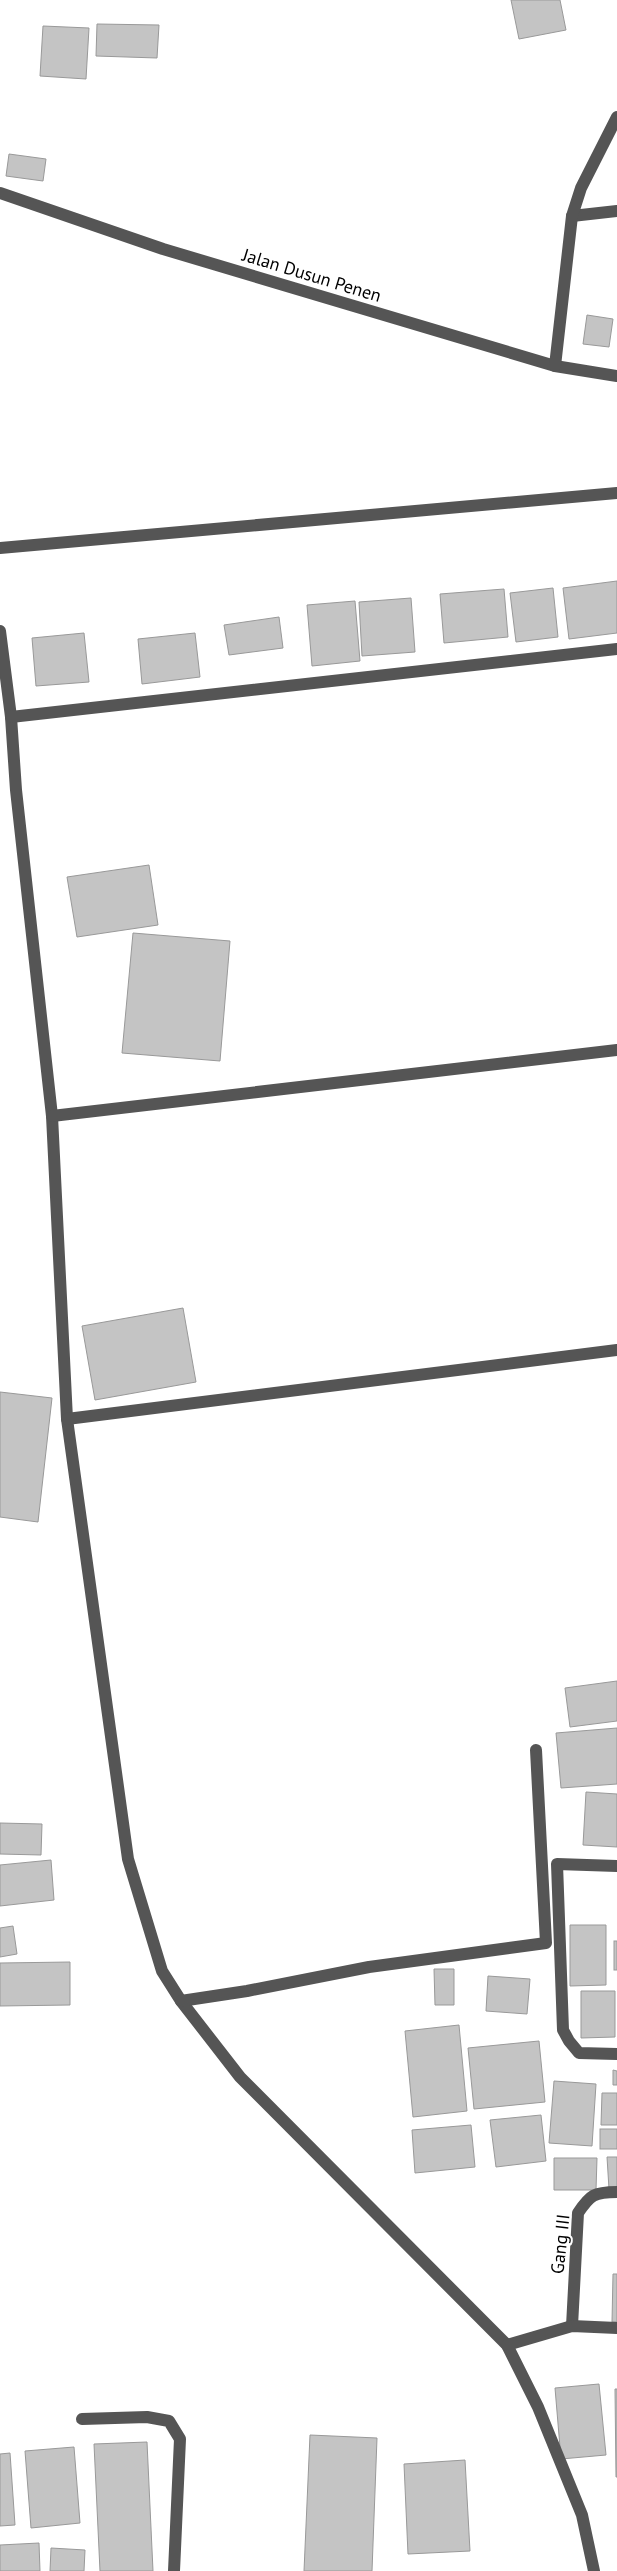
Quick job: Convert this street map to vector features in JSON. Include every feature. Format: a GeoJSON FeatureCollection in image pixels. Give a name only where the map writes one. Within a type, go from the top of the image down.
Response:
{"type":"FeatureCollection","features":[{"type":"Feature","properties":{"kind":"street"},"geometry":{"type":"LineString","coordinates":[[555,366],[572,216],[581,188],[617,116]]}},
{"type":"Feature","properties":{"kind":"street","name":"Jalan Dusun Penen"},"geometry":{"type":"LineString","coordinates":[[0,193],[163,249],[555,366],[617,376]]}},
{"type":"Feature","properties":{"kind":"street"},"geometry":{"type":"LineString","coordinates":[[572,216],[617,211]]}},
{"type":"Feature","properties":{"kind":"street"},"geometry":{"type":"LineString","coordinates":[[0,548],[617,492]]}},
{"type":"Feature","properties":{"kind":"street"},"geometry":{"type":"LineString","coordinates":[[0,631],[11,717],[17,800],[52,1116],[67,1419],[128,1859],[162,1971],[180,2001],[240,2077],[507,2345],[538,2407],[582,2515],[594,2571]]}},
{"type":"Feature","properties":{"kind":"street"},"geometry":{"type":"LineString","coordinates":[[11,717],[617,649]]}},
{"type":"Feature","properties":{"kind":"street"},"geometry":{"type":"LineString","coordinates":[[52,1116],[617,1050]]}},
{"type":"Feature","properties":{"kind":"street"},"geometry":{"type":"LineString","coordinates":[[67,1419],[617,1350]]}},
{"type":"Feature","properties":{"kind":"street"},"geometry":{"type":"LineString","coordinates":[[180,2001],[247,1991],[369,1967],[546,1942],[536,1750]]}},
{"type":"Feature","properties":{"kind":"street"},"geometry":{"type":"LineString","coordinates":[[617,1866],[557,1864],[563,2030],[579,2053],[617,2054]]}},
{"type":"Feature","properties":{"kind":"street"},"geometry":{"type":"LineString","coordinates":[[544,1893],[558,1893]]}},
{"type":"Feature","properties":{"kind":"street","name":"Gang III"},"geometry":{"type":"LineString","coordinates":[[572,2326],[578,2213],[588,2198],[600,2192],[617,2192]]}},
{"type":"Feature","properties":{"kind":"street"},"geometry":{"type":"LineString","coordinates":[[507,2345],[572,2326],[617,2328]]}},
{"type":"Feature","properties":{"kind":"street"},"geometry":{"type":"LineString","coordinates":[[82,2419],[148,2417],[168,2421],[180,2439],[174,2571]]}},
{"type":"Feature","properties":{"kind":"building"},"geometry":{"type":"Polygon","coordinates":[[[511,0],[560,0],[566,30],[519,39],[511,0]]]}},
{"type":"Feature","properties":{"kind":"building"},"geometry":{"type":"Polygon","coordinates":[[[97,24],[159,25],[157,58],[96,56],[97,24]]]}},
{"type":"Feature","properties":{"kind":"building"},"geometry":{"type":"Polygon","coordinates":[[[43,26],[89,28],[86,79],[40,76],[43,26]]]}},
{"type":"Feature","properties":{"kind":"building"},"geometry":{"type":"Polygon","coordinates":[[[9,154],[46,159],[43,181],[6,176],[9,154]]]}},
{"type":"Feature","properties":{"kind":"building"},"geometry":{"type":"Polygon","coordinates":[[[587,315],[613,319],[609,347],[583,344],[587,315]]]}},
{"type":"Feature","properties":{"kind":"building"},"geometry":{"type":"Polygon","coordinates":[[[617,581],[617,633],[569,639],[563,588],[617,581]]]}},
{"type":"Feature","properties":{"kind":"building"},"geometry":{"type":"Polygon","coordinates":[[[553,588],[558,637],[516,642],[510,593],[553,588]]]}},
{"type":"Feature","properties":{"kind":"building"},"geometry":{"type":"Polygon","coordinates":[[[504,589],[508,637],[444,643],[440,594],[504,589]]]}},
{"type":"Feature","properties":{"kind":"building"},"geometry":{"type":"Polygon","coordinates":[[[411,598],[415,652],[362,656],[359,602],[411,598]]]}},
{"type":"Feature","properties":{"kind":"building"},"geometry":{"type":"Polygon","coordinates":[[[355,601],[360,661],[312,666],[307,605],[355,601]]]}},
{"type":"Feature","properties":{"kind":"building"},"geometry":{"type":"Polygon","coordinates":[[[279,617],[283,648],[229,655],[224,625],[279,617]]]}},
{"type":"Feature","properties":{"kind":"building"},"geometry":{"type":"Polygon","coordinates":[[[84,633],[89,682],[36,686],[32,638],[84,633]]]}},
{"type":"Feature","properties":{"kind":"building"},"geometry":{"type":"Polygon","coordinates":[[[195,633],[200,677],[142,684],[138,639],[195,633]]]}},
{"type":"Feature","properties":{"kind":"building"},"geometry":{"type":"Polygon","coordinates":[[[149,865],[158,925],[77,937],[67,877],[149,865]]]}},
{"type":"Feature","properties":{"kind":"building"},"geometry":{"type":"Polygon","coordinates":[[[133,933],[230,941],[220,1061],[122,1053],[133,933]]]}},
{"type":"Feature","properties":{"kind":"building"},"geometry":{"type":"Polygon","coordinates":[[[183,1308],[196,1382],[95,1400],[82,1326],[183,1308]]]}},
{"type":"Feature","properties":{"kind":"building"},"geometry":{"type":"Polygon","coordinates":[[[0,1392],[52,1398],[38,1522],[0,1517],[0,1392]]]}},
{"type":"Feature","properties":{"kind":"building"},"geometry":{"type":"Polygon","coordinates":[[[617,1681],[617,1721],[570,1727],[565,1688],[617,1681]]]}},
{"type":"Feature","properties":{"kind":"building"},"geometry":{"type":"Polygon","coordinates":[[[617,1728],[617,1784],[561,1788],[556,1733],[617,1728]]]}},
{"type":"Feature","properties":{"kind":"building"},"geometry":{"type":"Polygon","coordinates":[[[586,1792],[617,1794],[617,1847],[583,1845],[586,1792]]]}},
{"type":"Feature","properties":{"kind":"building"},"geometry":{"type":"Polygon","coordinates":[[[0,1823],[42,1824],[41,1855],[0,1854],[0,1823]]]}},
{"type":"Feature","properties":{"kind":"building"},"geometry":{"type":"Polygon","coordinates":[[[51,1860],[54,1900],[0,1906],[0,1865],[51,1860]]]}},
{"type":"Feature","properties":{"kind":"building"},"geometry":{"type":"Polygon","coordinates":[[[570,1925],[606,1925],[606,1985],[570,1986],[570,1925]]]}},
{"type":"Feature","properties":{"kind":"building"},"geometry":{"type":"Polygon","coordinates":[[[13,1926],[17,1954],[0,1957],[0,1928],[13,1926]]]}},
{"type":"Feature","properties":{"kind":"building"},"geometry":{"type":"Polygon","coordinates":[[[614,1941],[617,1941],[617,1970],[614,1970],[614,1941]]]}},
{"type":"Feature","properties":{"kind":"building"},"geometry":{"type":"Polygon","coordinates":[[[70,1962],[70,2005],[0,2006],[0,1963],[70,1962]]]}},
{"type":"Feature","properties":{"kind":"building"},"geometry":{"type":"Polygon","coordinates":[[[434,1969],[454,1969],[454,2005],[435,2005],[434,1969]]]}},
{"type":"Feature","properties":{"kind":"building"},"geometry":{"type":"Polygon","coordinates":[[[488,1976],[530,1979],[527,2014],[486,2011],[488,1976]]]}},
{"type":"Feature","properties":{"kind":"building"},"geometry":{"type":"Polygon","coordinates":[[[581,1991],[615,1991],[615,2037],[581,2038],[581,1991]]]}},
{"type":"Feature","properties":{"kind":"building"},"geometry":{"type":"Polygon","coordinates":[[[459,2025],[467,2111],[413,2117],[405,2031],[459,2025]]]}},
{"type":"Feature","properties":{"kind":"building"},"geometry":{"type":"Polygon","coordinates":[[[539,2041],[545,2102],[474,2109],[468,2048],[539,2041]]]}},
{"type":"Feature","properties":{"kind":"building"},"geometry":{"type":"Polygon","coordinates":[[[613,2070],[617,2071],[617,2085],[613,2085],[613,2070]]]}},
{"type":"Feature","properties":{"kind":"building"},"geometry":{"type":"Polygon","coordinates":[[[554,2081],[596,2084],[592,2146],[549,2143],[554,2081]]]}},
{"type":"Feature","properties":{"kind":"building"},"geometry":{"type":"Polygon","coordinates":[[[602,2093],[617,2093],[617,2125],[601,2125],[602,2093]]]}},
{"type":"Feature","properties":{"kind":"building"},"geometry":{"type":"Polygon","coordinates":[[[541,2115],[546,2161],[496,2167],[490,2120],[541,2115]]]}},
{"type":"Feature","properties":{"kind":"building"},"geometry":{"type":"Polygon","coordinates":[[[471,2125],[475,2167],[415,2173],[412,2130],[471,2125]]]}},
{"type":"Feature","properties":{"kind":"building"},"geometry":{"type":"Polygon","coordinates":[[[600,2129],[617,2129],[617,2149],[600,2149],[600,2129]]]}},
{"type":"Feature","properties":{"kind":"building"},"geometry":{"type":"Polygon","coordinates":[[[607,2157],[617,2157],[617,2188],[609,2189],[607,2157]]]}},
{"type":"Feature","properties":{"kind":"building"},"geometry":{"type":"Polygon","coordinates":[[[554,2158],[597,2158],[596,2190],[554,2190],[554,2158]]]}},
{"type":"Feature","properties":{"kind":"building"},"geometry":{"type":"Polygon","coordinates":[[[613,2274],[617,2274],[617,2322],[612,2322],[613,2274]]]}},
{"type":"Feature","properties":{"kind":"building"},"geometry":{"type":"Polygon","coordinates":[[[599,2384],[606,2455],[561,2459],[555,2388],[599,2384]]]}},
{"type":"Feature","properties":{"kind":"building"},"geometry":{"type":"Polygon","coordinates":[[[615,2389],[617,2389],[617,2477],[616,2477],[615,2389]]]}},
{"type":"Feature","properties":{"kind":"building"},"geometry":{"type":"Polygon","coordinates":[[[310,2435],[377,2438],[372,2571],[304,2571],[310,2435]]]}},
{"type":"Feature","properties":{"kind":"building"},"geometry":{"type":"Polygon","coordinates":[[[147,2442],[153,2571],[100,2571],[94,2444],[147,2442]]]}},
{"type":"Feature","properties":{"kind":"building"},"geometry":{"type":"Polygon","coordinates":[[[74,2447],[80,2523],[31,2528],[25,2451],[74,2447]]]}},
{"type":"Feature","properties":{"kind":"building"},"geometry":{"type":"Polygon","coordinates":[[[10,2453],[15,2525],[0,2526],[0,2454],[10,2453]]]}},
{"type":"Feature","properties":{"kind":"building"},"geometry":{"type":"Polygon","coordinates":[[[465,2460],[470,2551],[408,2554],[404,2464],[465,2460]]]}},
{"type":"Feature","properties":{"kind":"building"},"geometry":{"type":"Polygon","coordinates":[[[39,2543],[40,2571],[0,2571],[0,2545],[39,2543]]]}},
{"type":"Feature","properties":{"kind":"building"},"geometry":{"type":"Polygon","coordinates":[[[51,2548],[85,2550],[84,2571],[50,2571],[51,2548]]]}}]}
